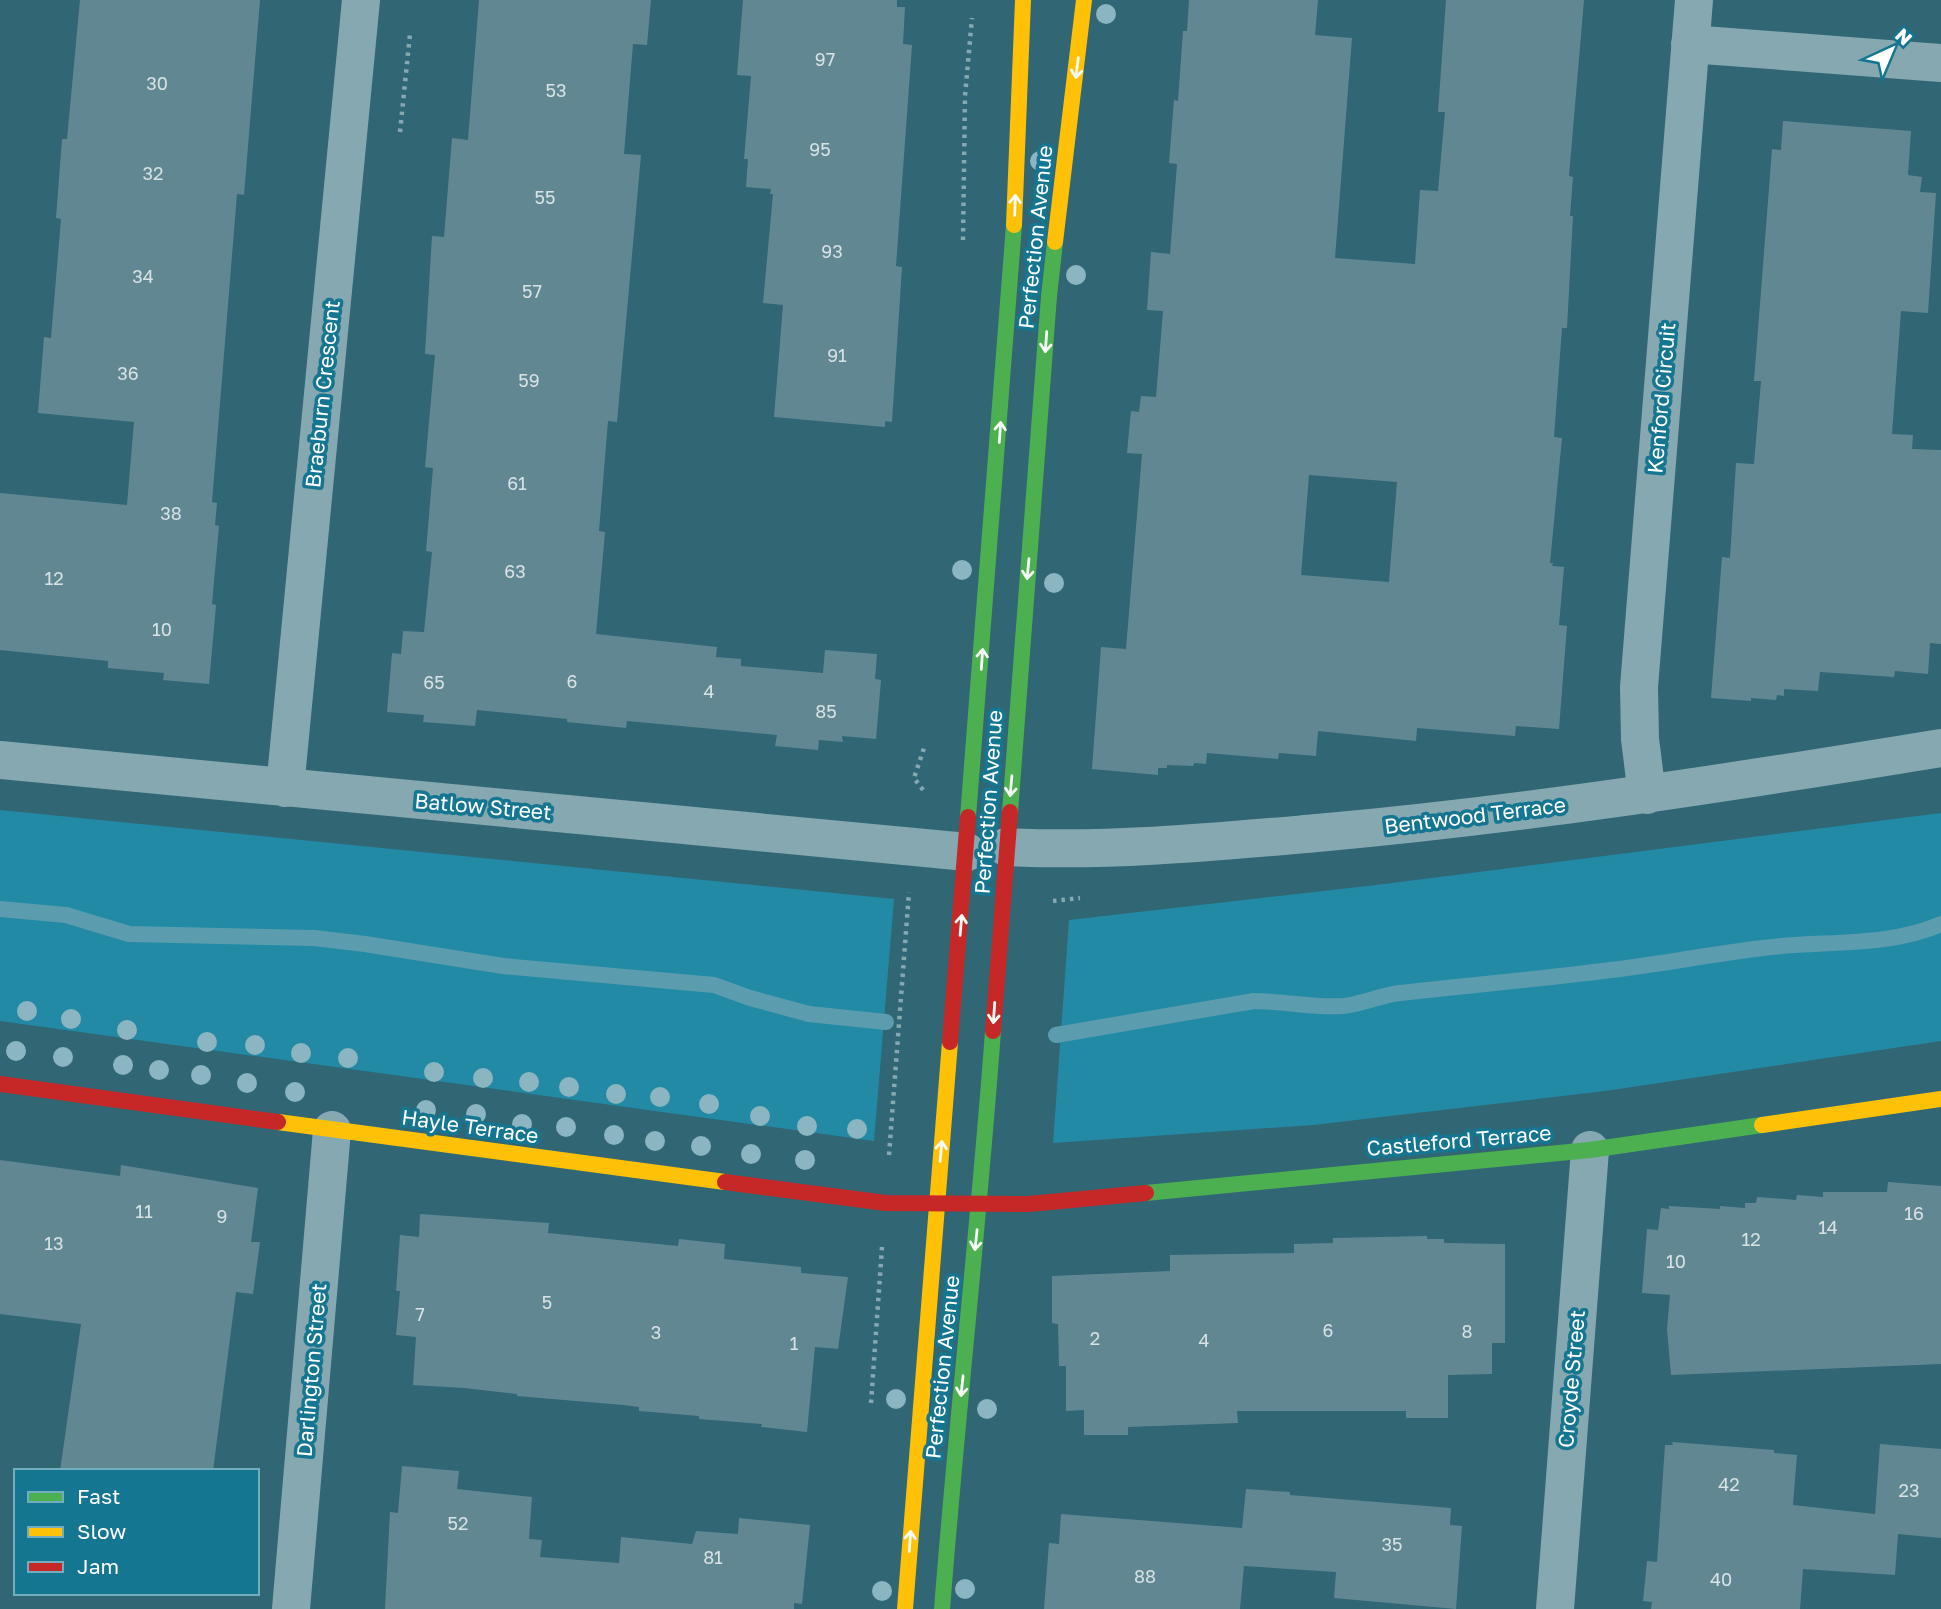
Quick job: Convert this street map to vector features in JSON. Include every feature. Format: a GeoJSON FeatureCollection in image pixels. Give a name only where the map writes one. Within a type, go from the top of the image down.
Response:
{"type":"FeatureCollection","features":[{"type":"Feature","properties":{"kind":"street","name":"Braeburn Crescent"},"geometry":{"type":"LineString","coordinates":[[285,789],[361,0]]}},
{"type":"Feature","properties":{"kind":"street","name":"Perfection Avenue"},"geometry":{"type":"LineString","coordinates":[[905,1609],[1012,273],[1024,0]]}},
{"type":"Feature","properties":{"kind":"street","name":"Perfection Avenue"},"geometry":{"type":"LineString","coordinates":[[942,1609],[980,1205],[1049,296],[1084,0]]}},
{"type":"Feature","properties":{"kind":"street","name":"Kenford Circuit"},"geometry":{"type":"LineString","coordinates":[[1647,795],[1640,739],[1639,687],[1694,0]]}},
{"type":"Feature","properties":{"kind":"street"},"geometry":{"type":"LineString","coordinates":[[1690,44],[1941,63]]}},
{"type":"Feature","properties":{"kind":"street","name":"Bentwood Terrace"},"geometry":{"type":"LineString","coordinates":[[1006,847],[1105,849],[1506,814],[1647,795],[1941,748]]}},
{"type":"Feature","properties":{"kind":"street","name":"Batlow Street"},"geometry":{"type":"LineString","coordinates":[[0,760],[967,852]]}},
{"type":"Feature","properties":{"kind":"street","name":"Hayle Terrace"},"geometry":{"type":"LineString","coordinates":[[0,1084],[886,1203],[980,1205]]}},
{"type":"Feature","properties":{"kind":"street","name":"Castleford Terrace"},"geometry":{"type":"LineString","coordinates":[[980,1205],[1043,1202],[1590,1150],[1941,1099]]}},
{"type":"Feature","properties":{"kind":"street","name":"Darlington Street"},"geometry":{"type":"LineString","coordinates":[[290,1609],[332,1130]]}},
{"type":"Feature","properties":{"kind":"street","name":"Croyde Street"},"geometry":{"type":"LineString","coordinates":[[1555,1609],[1590,1150]]}},
{"type":"Feature","properties":{"kind":"path"},"geometry":{"type":"LineString","coordinates":[[963,247],[965,96],[972,14]]}},
{"type":"Feature","properties":{"kind":"path"},"geometry":{"type":"LineString","coordinates":[[400,132],[410,34]]}},
{"type":"Feature","properties":{"kind":"path"},"geometry":{"type":"LineString","coordinates":[[923,789],[914,778],[924,746]]}},
{"type":"Feature","properties":{"kind":"path"},"geometry":{"type":"LineString","coordinates":[[889,1161],[909,891]]}},
{"type":"Feature","properties":{"kind":"shaded area"},"geometry":{"type":"Polygon","coordinates":[[[0,810],[894,899],[874,1141],[0,1021],[0,810]]]}},
{"type":"Feature","properties":{"kind":"shaded area"},"geometry":{"type":"Polygon","coordinates":[[[1941,813],[1941,1041],[1605,1091],[1313,1125],[1053,1143],[1069,920],[1376,885],[1941,813]]]}},
{"type":"Feature","properties":{"kind":"building"},"geometry":{"type":"Polygon","coordinates":[[[80,0],[260,0],[244,195],[237,194],[212,502],[217,503],[215,525],[219,526],[209,684],[163,680],[164,673],[108,668],[108,661],[0,650],[0,493],[127,505],[134,422],[38,413],[44,337],[51,338],[61,219],[56,218],[62,139],[67,139],[80,0]]]}},
{"type":"Feature","properties":{"kind":"building"},"geometry":{"type":"Polygon","coordinates":[[[479,0],[651,0],[647,45],[633,44],[624,154],[641,155],[617,422],[608,421],[599,531],[605,532],[596,634],[717,647],[716,657],[741,659],[741,666],[823,673],[825,650],[877,654],[875,679],[881,680],[876,739],[842,736],[843,742],[819,740],[818,750],[775,746],[777,735],[627,721],[626,728],[477,710],[475,726],[423,722],[424,715],[387,712],[392,653],[401,654],[403,631],[424,632],[432,552],[426,551],[433,468],[425,467],[435,355],[425,354],[432,236],[444,237],[452,138],[468,140],[479,0]]]}},
{"type":"Feature","properties":{"kind":"building"},"geometry":{"type":"Polygon","coordinates":[[[743,0],[897,0],[897,7],[905,7],[903,44],[912,45],[896,266],[902,267],[892,422],[885,421],[885,427],[774,417],[783,305],[763,303],[773,194],[770,194],[771,189],[746,187],[748,159],[744,159],[751,76],[737,75],[743,0]]]}},
{"type":"Feature","properties":{"kind":"building"},"geometry":{"type":"Polygon","coordinates":[[[1189,0],[1318,0],[1315,35],[1352,38],[1335,258],[1415,264],[1420,190],[1438,191],[1445,112],[1438,112],[1446,0],[1584,0],[1569,176],[1573,177],[1570,216],[1573,216],[1567,328],[1562,328],[1554,437],[1562,438],[1550,563],[1553,563],[1552,566],[1564,567],[1559,625],[1567,626],[1559,729],[1516,726],[1515,736],[1417,728],[1416,741],[1318,731],[1316,756],[1279,753],[1278,759],[1207,753],[1206,764],[1167,765],[1167,768],[1158,768],[1158,775],[1092,769],[1101,647],[1126,649],[1142,454],[1127,453],[1131,411],[1139,412],[1141,396],[1156,397],[1163,311],[1147,310],[1151,252],[1170,254],[1177,164],[1169,163],[1174,100],[1178,101],[1183,31],[1187,31],[1189,0]],[[1309,475],[1301,575],[1389,582],[1397,482],[1309,475]]]}},
{"type":"Feature","properties":{"kind":"building"},"geometry":{"type":"Polygon","coordinates":[[[1783,121],[1911,131],[1908,175],[1922,177],[1920,192],[1936,193],[1928,313],[1901,311],[1892,434],[1913,435],[1912,449],[1941,450],[1941,644],[1930,643],[1928,674],[1895,671],[1894,677],[1820,672],[1818,691],[1784,689],[1784,696],[1777,695],[1776,700],[1711,698],[1722,557],[1730,558],[1736,463],[1754,464],[1761,381],[1754,381],[1772,149],[1781,150],[1783,121]]]}},
{"type":"Feature","properties":{"kind":"building"},"geometry":{"type":"Polygon","coordinates":[[[0,1160],[120,1176],[121,1165],[258,1188],[251,1242],[260,1242],[253,1294],[236,1292],[213,1469],[60,1469],[81,1324],[0,1314],[0,1160]]]}},
{"type":"Feature","properties":{"kind":"building"},"geometry":{"type":"Polygon","coordinates":[[[1888,1182],[1941,1186],[1941,1364],[1671,1375],[1667,1329],[1670,1295],[1642,1293],[1647,1229],[1658,1230],[1661,1208],[1745,1208],[1745,1203],[1756,1203],[1757,1197],[1796,1200],[1797,1195],[1823,1197],[1823,1192],[1887,1192],[1888,1182]]]}},
{"type":"Feature","properties":{"kind":"building"},"geometry":{"type":"Polygon","coordinates":[[[420,1214],[549,1223],[548,1233],[678,1246],[679,1239],[725,1244],[724,1259],[801,1267],[801,1273],[848,1277],[838,1349],[815,1347],[807,1432],[761,1427],[762,1424],[699,1419],[699,1416],[639,1411],[639,1407],[623,1405],[413,1385],[416,1337],[396,1335],[400,1291],[396,1291],[400,1235],[419,1237],[420,1214]]]}},
{"type":"Feature","properties":{"kind":"building"},"geometry":{"type":"Polygon","coordinates":[[[1427,1236],[1427,1239],[1444,1239],[1444,1243],[1505,1244],[1505,1343],[1492,1343],[1492,1374],[1448,1375],[1448,1418],[1406,1418],[1406,1411],[1237,1411],[1238,1423],[1128,1427],[1128,1435],[1084,1435],[1084,1410],[1066,1411],[1066,1366],[1059,1366],[1058,1324],[1052,1323],[1052,1276],[1170,1271],[1170,1255],[1294,1253],[1294,1244],[1333,1243],[1333,1238],[1427,1236]]]}},
{"type":"Feature","properties":{"kind":"building"},"geometry":{"type":"Polygon","coordinates":[[[1672,1442],[1774,1450],[1774,1453],[1797,1455],[1793,1505],[1875,1514],[1880,1444],[1941,1449],[1941,1538],[1898,1534],[1895,1575],[1803,1569],[1800,1609],[1651,1609],[1652,1602],[1643,1601],[1647,1561],[1657,1562],[1665,1445],[1673,1445],[1672,1442]]]}},
{"type":"Feature","properties":{"kind":"building"},"geometry":{"type":"Polygon","coordinates":[[[402,1466],[459,1471],[457,1489],[532,1497],[529,1539],[542,1540],[540,1557],[619,1563],[621,1537],[692,1544],[696,1531],[738,1534],[739,1518],[810,1525],[802,1604],[794,1603],[794,1609],[385,1609],[390,1512],[398,1513],[402,1466]]]}},
{"type":"Feature","properties":{"kind":"building"},"geometry":{"type":"Polygon","coordinates":[[[1246,1489],[1451,1508],[1450,1525],[1462,1526],[1456,1609],[1334,1598],[1336,1572],[1244,1566],[1240,1609],[1044,1609],[1049,1543],[1059,1544],[1061,1514],[1242,1528],[1246,1489]]]}},
{"type":"Feature","properties":{"kind":"waterway"},"geometry":{"type":"LineString","coordinates":[[0,909],[66,915],[129,934],[314,938],[503,966],[714,985],[809,1014],[886,1022]]}},
{"type":"Feature","properties":{"kind":"waterway"},"geometry":{"type":"LineString","coordinates":[[1056,1035],[1254,1001],[1343,1006],[1400,993],[1611,970],[1763,948],[1899,937],[1941,924]]}},
{"type":"Feature","properties":{"kind":"traffic: fast"},"geometry":{"type":"LineString","coordinates":[[968,817],[1014,225]]}},
{"type":"Feature","properties":{"kind":"traffic: fast"},"geometry":{"type":"LineString","coordinates":[[1010,812],[1055,242]]}},
{"type":"Feature","properties":{"kind":"traffic: fast"},"geometry":{"type":"LineString","coordinates":[[942,1609],[993,1031]]}},
{"type":"Feature","properties":{"kind":"traffic: fast"},"geometry":{"type":"LineString","coordinates":[[1146,1193],[1590,1150],[1762,1125]]}},
{"type":"Feature","properties":{"kind":"traffic: slow"},"geometry":{"type":"LineString","coordinates":[[1014,225],[1023,0]]}},
{"type":"Feature","properties":{"kind":"traffic: slow"},"geometry":{"type":"LineString","coordinates":[[1055,242],[1084,0]]}},
{"type":"Feature","properties":{"kind":"traffic: slow"},"geometry":{"type":"LineString","coordinates":[[905,1609],[950,1042]]}},
{"type":"Feature","properties":{"kind":"traffic: slow"},"geometry":{"type":"LineString","coordinates":[[1762,1125],[1941,1099]]}},
{"type":"Feature","properties":{"kind":"traffic: slow"},"geometry":{"type":"LineString","coordinates":[[278,1122],[725,1182]]}},
{"type":"Feature","properties":{"kind":"traffic: jam"},"geometry":{"type":"LineString","coordinates":[[993,1031],[1010,812]]}},
{"type":"Feature","properties":{"kind":"traffic: jam"},"geometry":{"type":"LineString","coordinates":[[950,1042],[968,817]]}},
{"type":"Feature","properties":{"kind":"traffic: jam"},"geometry":{"type":"LineString","coordinates":[[0,1084],[278,1122]]}},
{"type":"Feature","properties":{"kind":"traffic: jam"},"geometry":{"type":"LineString","coordinates":[[725,1182],[886,1203],[1029,1204],[1146,1193]]}}]}
